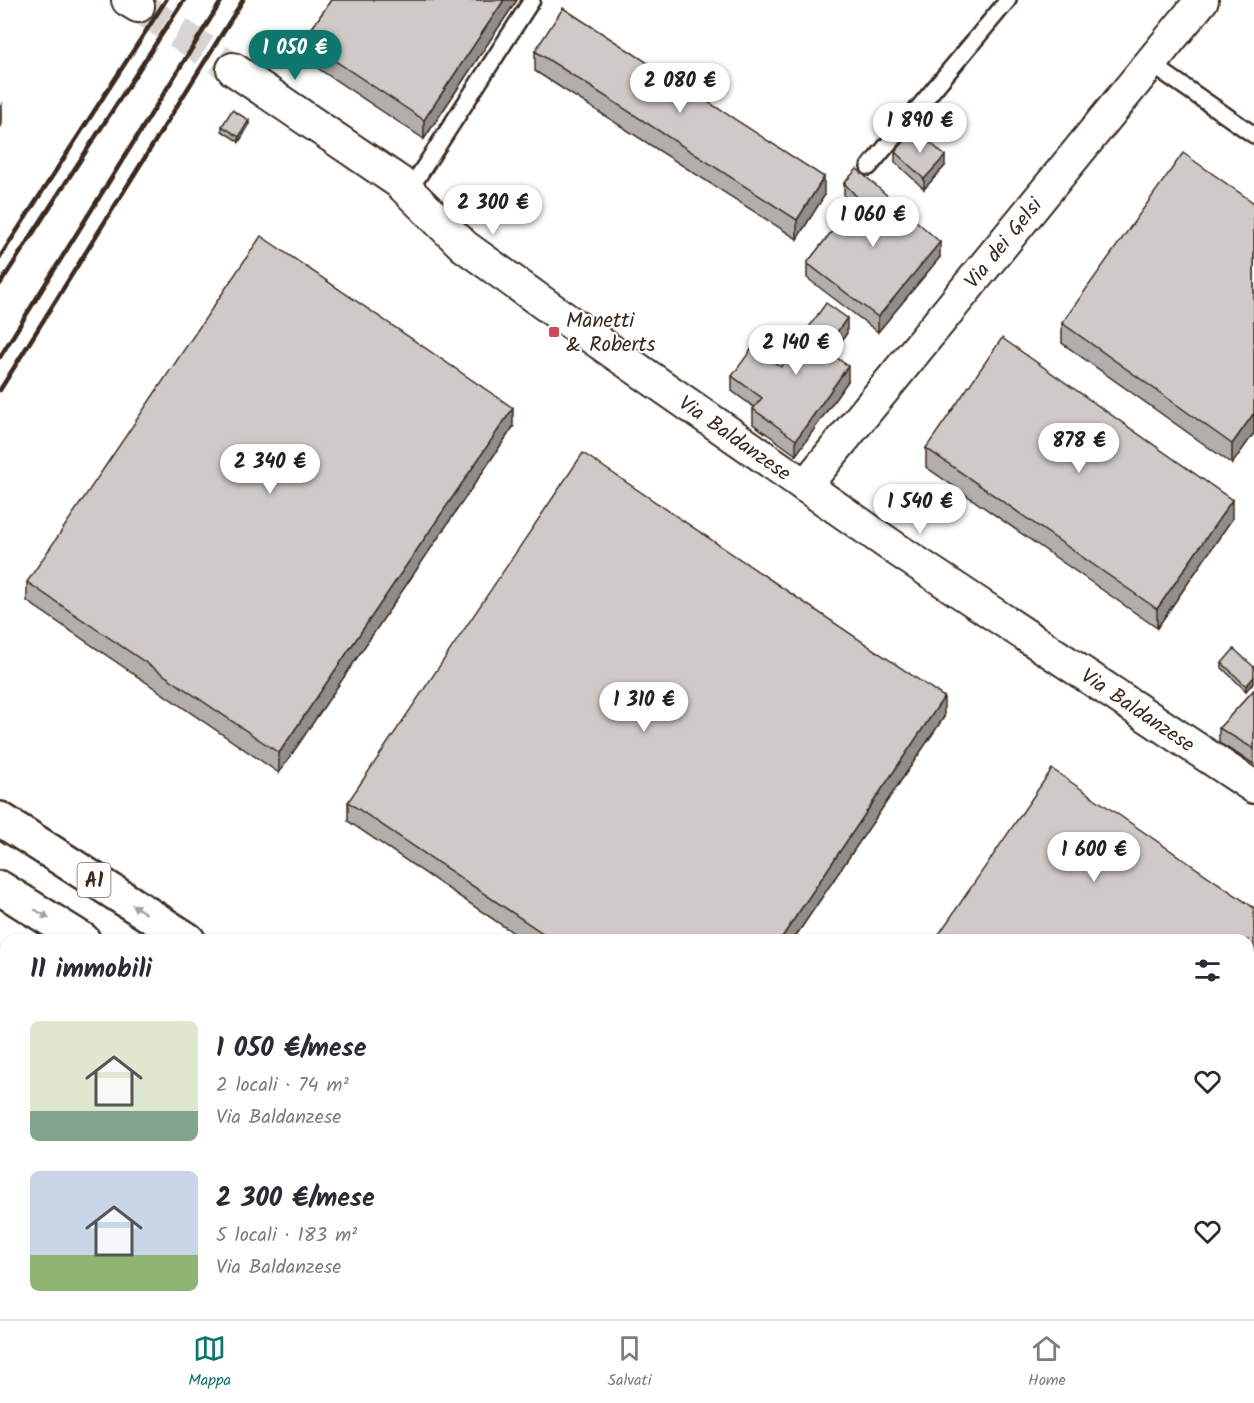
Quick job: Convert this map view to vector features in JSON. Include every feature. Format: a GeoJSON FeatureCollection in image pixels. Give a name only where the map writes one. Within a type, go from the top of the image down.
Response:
{"type":"FeatureCollection","features":[{"type":"Feature","properties":{"kind":"highway","name":"A1"},"geometry":{"type":"LineString","coordinates":[[0,819],[179,934]]}},
{"type":"Feature","properties":{"kind":"highway"},"geometry":{"type":"LineString","coordinates":[[0,888],[73,934]]}},
{"type":"Feature","properties":{"kind":"street","name":"Via dei Gelsi"},"geometry":{"type":"LineString","coordinates":[[805,486],[1202,0]]}},
{"type":"Feature","properties":{"kind":"street","name":"Via Baldanzese"},"geometry":{"type":"LineString","coordinates":[[232,69],[399,182],[464,246],[805,486],[1254,787]]}},
{"type":"Feature","properties":{"kind":"lane"},"geometry":{"type":"LineString","coordinates":[[408,192],[532,0]]}},
{"type":"Feature","properties":{"kind":"lane"},"geometry":{"type":"LineString","coordinates":[[869,167],[1008,0]]}},
{"type":"Feature","properties":{"kind":"lane"},"geometry":{"type":"LineString","coordinates":[[1150,63],[1254,135]]}},
{"type":"Feature","properties":{"kind":"building"},"geometry":{"type":"Polygon","coordinates":[[[331,0],[504,0],[424,120],[304,40],[331,0]]]}},
{"type":"Feature","properties":{"kind":"building"},"geometry":{"type":"Polygon","coordinates":[[[563,8],[824,177],[797,220],[535,51],[563,8]]]}},
{"type":"Feature","properties":{"kind":"building"},"geometry":{"type":"Polygon","coordinates":[[[232,110],[249,120],[239,137],[222,126],[232,110]]]}},
{"type":"Feature","properties":{"kind":"building"},"geometry":{"type":"Polygon","coordinates":[[[916,129],[945,156],[924,179],[895,152],[916,129]]]}},
{"type":"Feature","properties":{"kind":"building"},"geometry":{"type":"Polygon","coordinates":[[[1183,153],[1254,203],[1254,413],[1232,444],[1062,323],[1183,153]]]}},
{"type":"Feature","properties":{"kind":"building"},"geometry":{"type":"Polygon","coordinates":[[[857,169],[940,242],[878,317],[807,263],[858,198],[844,183],[857,169]]]}},
{"type":"Feature","properties":{"kind":"building"},"geometry":{"type":"Polygon","coordinates":[[[261,236],[513,408],[279,753],[27,582],[261,236]]]}},
{"type":"Feature","properties":{"kind":"building"},"geometry":{"type":"Polygon","coordinates":[[[826,303],[847,318],[825,349],[848,366],[796,440],[753,409],[762,398],[732,376],[753,347],[781,367],[826,303]]]}},
{"type":"Feature","properties":{"kind":"building"},"geometry":{"type":"Polygon","coordinates":[[[1002,338],[1232,500],[1157,609],[926,448],[1002,338]]]}},
{"type":"Feature","properties":{"kind":"building"},"geometry":{"type":"Polygon","coordinates":[[[583,453],[944,697],[784,934],[544,934],[348,802],[583,453]]]}},
{"type":"Feature","properties":{"kind":"building"},"geometry":{"type":"Polygon","coordinates":[[[1234,649],[1254,667],[1254,677],[1246,686],[1222,663],[1234,649]]]}},
{"type":"Feature","properties":{"kind":"building"},"geometry":{"type":"Polygon","coordinates":[[[1254,690],[1254,749],[1219,728],[1254,690]]]}},
{"type":"Feature","properties":{"kind":"building"},"geometry":{"type":"Polygon","coordinates":[[[1052,769],[1254,908],[1254,934],[939,934],[1052,769]]]}},
{"type":"Feature","properties":{"kind":"tunnel"},"geometry":{"type":"LineString","coordinates":[[138,6],[233,69]]}},
{"type":"Feature","properties":{"kind":"railway"},"geometry":{"type":"LineString","coordinates":[[0,257],[166,0]]}},
{"type":"Feature","properties":{"kind":"railway"},"geometry":{"type":"LineString","coordinates":[[0,284],[184,0]]}},
{"type":"Feature","properties":{"kind":"railway"},"geometry":{"type":"LineString","coordinates":[[0,357],[222,0]]}},
{"type":"Feature","properties":{"kind":"railway"},"geometry":{"type":"LineString","coordinates":[[0,390],[243,0]]}},
{"type":"Feature","properties":{"kind":"place","name":"Manetti & Roberts"},"geometry":{"type":"Point","coordinates":[554,332]}}]}
